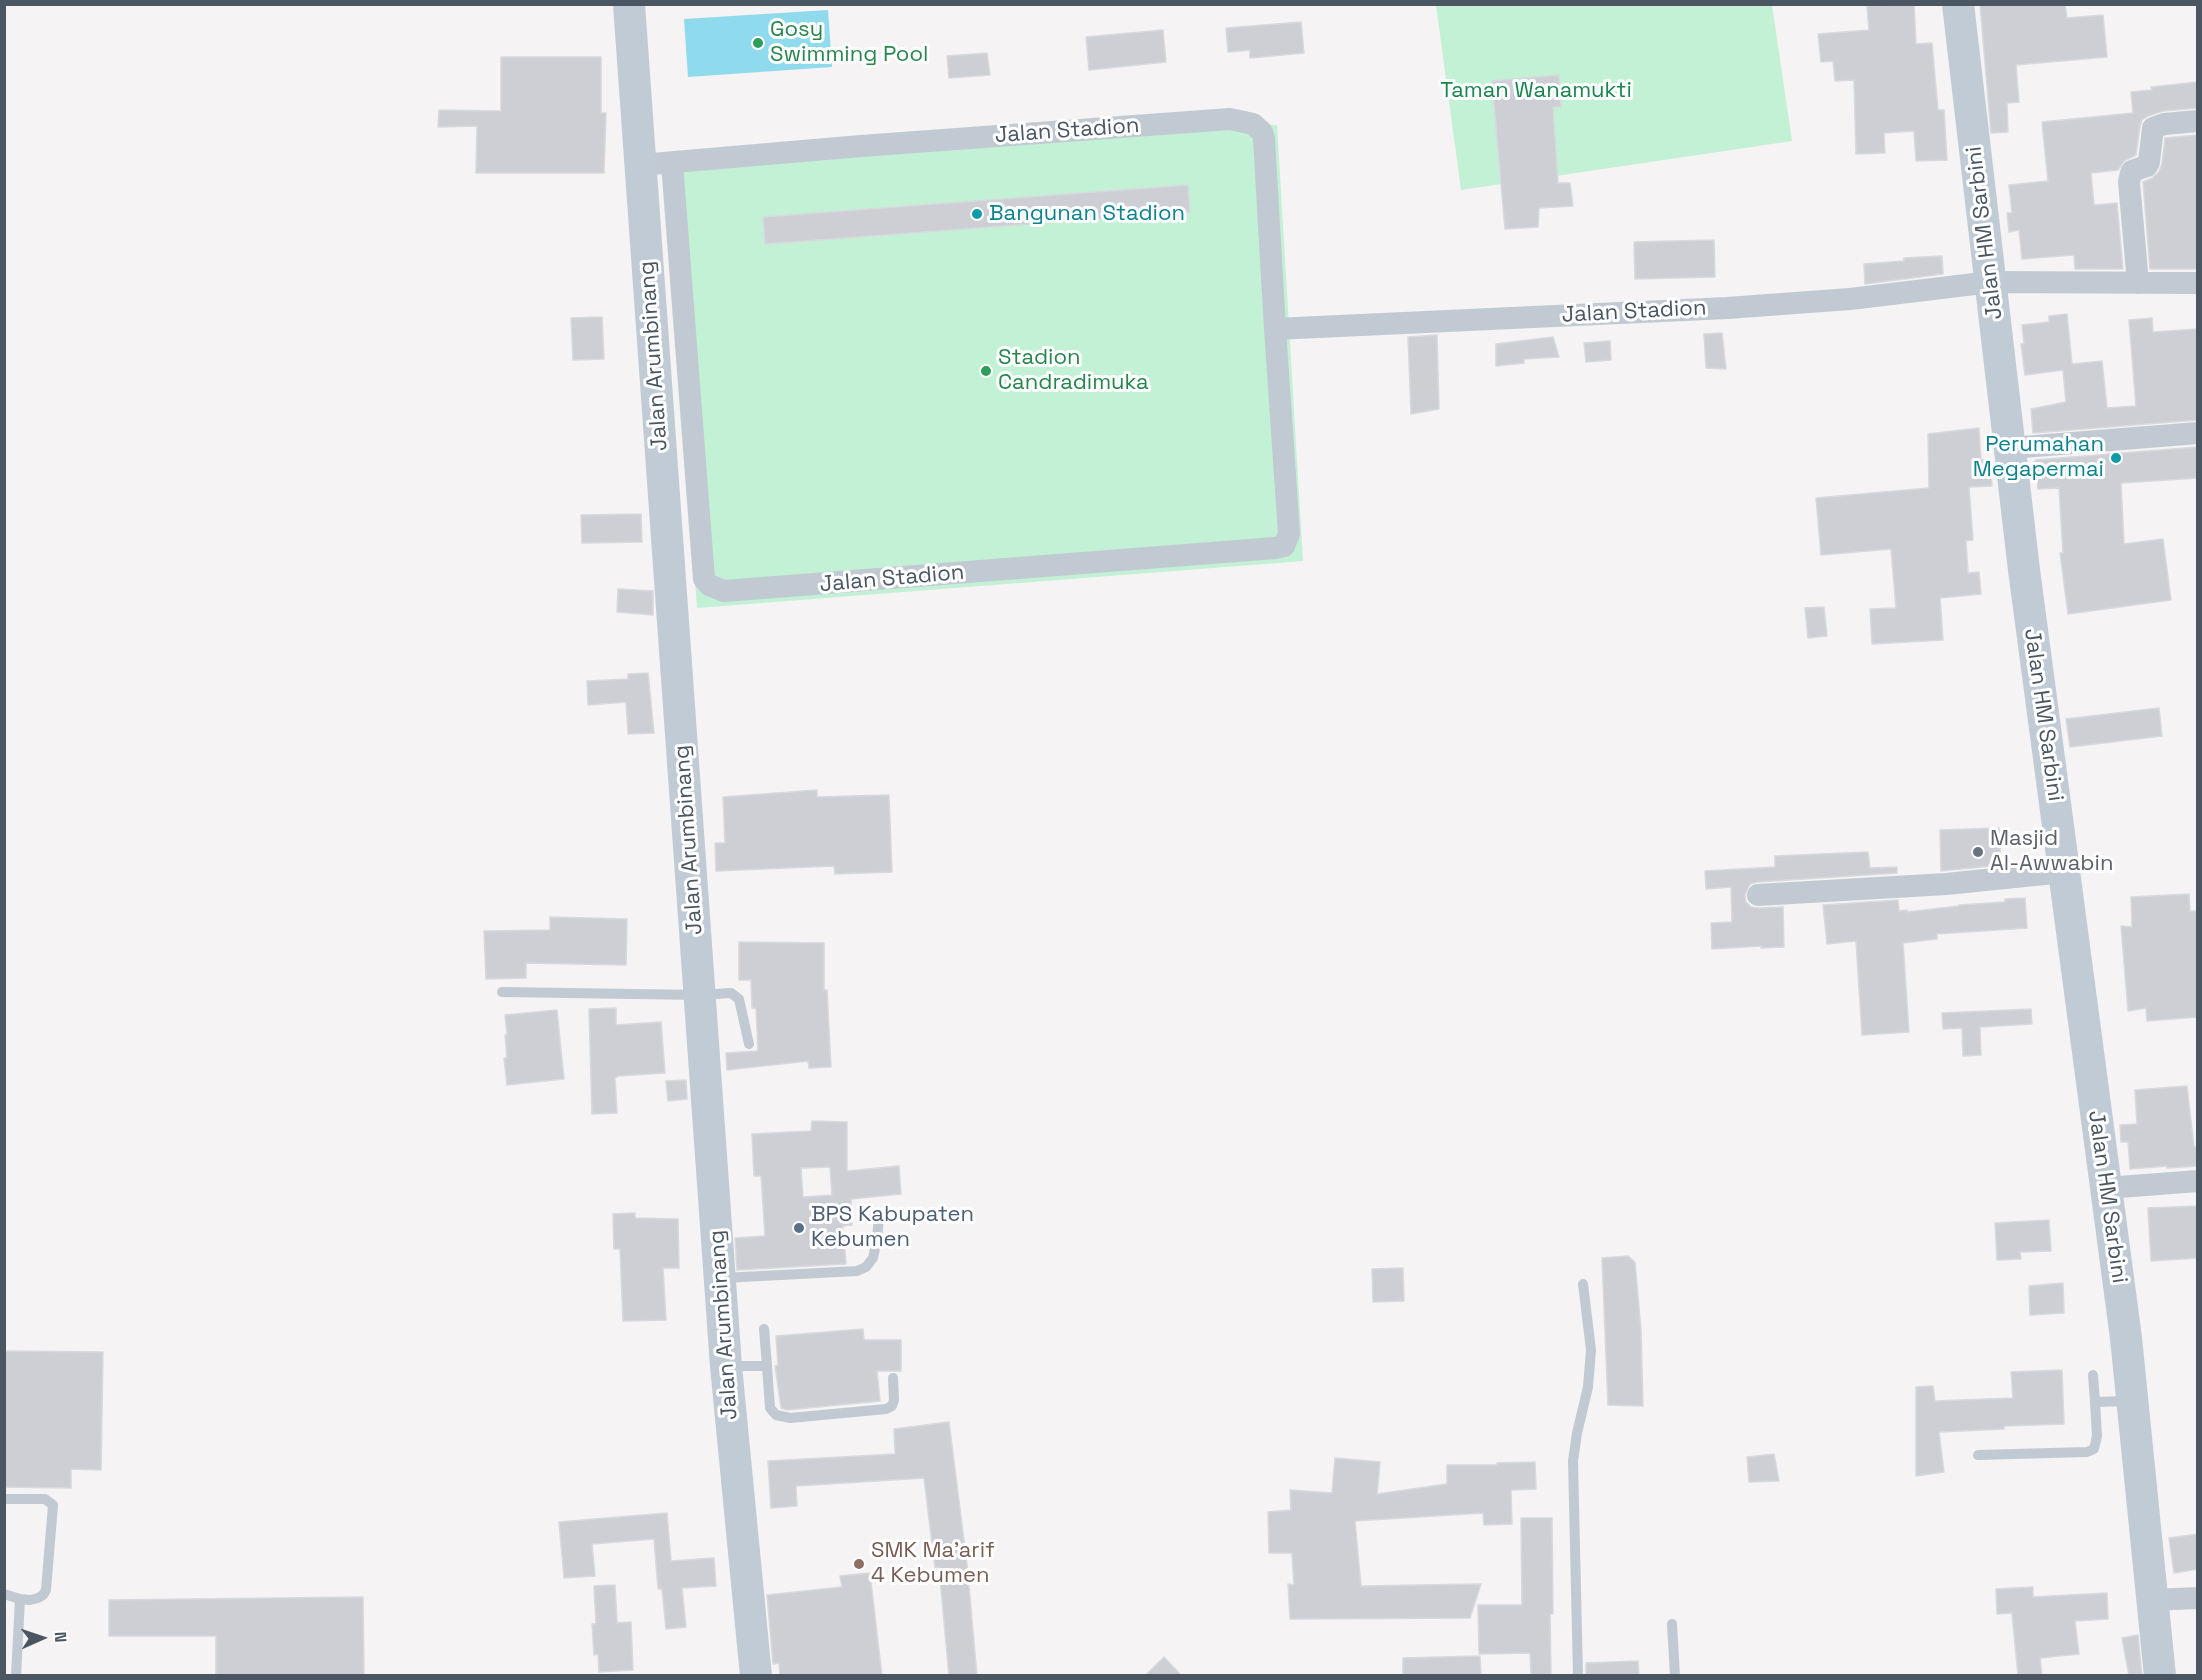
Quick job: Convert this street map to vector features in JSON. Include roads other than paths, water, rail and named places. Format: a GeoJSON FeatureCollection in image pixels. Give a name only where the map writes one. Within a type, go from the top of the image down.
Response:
{"type":"FeatureCollection","features":[{"type":"Feature","properties":{"kind":"main road","name":"Jalan Arumbinang"},"geometry":{"type":"LineString","coordinates":[[629,4],[726,1366],[756,1676]]}},
{"type":"Feature","properties":{"kind":"main road","name":"Jalan HM Sarbini"},"geometry":{"type":"LineString","coordinates":[[1958,4],[2024,570],[2133,1401],[2160,1676]]}},
{"type":"Feature","properties":{"kind":"street","name":"Jalan Stadion"},"geometry":{"type":"LineString","coordinates":[[640,165],[1230,119],[1253,124],[1262,132],[1264,139],[1289,534],[1284,546],[724,591],[709,585],[704,579],[672,163]]}},
{"type":"Feature","properties":{"kind":"street"},"geometry":{"type":"LineString","coordinates":[[2138,283],[2130,173],[2147,166],[2153,128],[2164,124],[2198,122]]}},
{"type":"Feature","properties":{"kind":"street","name":"Jalan Stadion"},"geometry":{"type":"LineString","coordinates":[[1275,329],[1727,308],[1850,299],[1991,282],[2198,283]]}},
{"type":"Feature","properties":{"kind":"street"},"geometry":{"type":"LineString","coordinates":[[2010,448],[2198,433]]}},
{"type":"Feature","properties":{"kind":"street"},"geometry":{"type":"LineString","coordinates":[[1758,895],[1947,884],[2064,872]]}},
{"type":"Feature","properties":{"kind":"street"},"geometry":{"type":"LineString","coordinates":[[2106,1188],[2198,1181]]}},
{"type":"Feature","properties":{"kind":"street"},"geometry":{"type":"LineString","coordinates":[[2151,1600],[2198,1598]]}},
{"type":"Feature","properties":{"kind":"lane"},"geometry":{"type":"LineString","coordinates":[[502,992],[700,995],[731,993],[739,999],[749,1044]]}},
{"type":"Feature","properties":{"kind":"lane"},"geometry":{"type":"LineString","coordinates":[[720,1279],[856,1271],[866,1267],[873,1258],[878,1239],[879,1217]]}},
{"type":"Feature","properties":{"kind":"lane"},"geometry":{"type":"LineString","coordinates":[[1578,1676],[1573,1461],[1588,1387],[1591,1350],[1583,1284]]}},
{"type":"Feature","properties":{"kind":"lane"},"geometry":{"type":"LineString","coordinates":[[764,1329],[770,1408],[776,1415],[790,1418],[886,1409],[892,1406],[894,1400],[893,1378]]}},
{"type":"Feature","properties":{"kind":"lane"},"geometry":{"type":"LineString","coordinates":[[726,1366],[767,1366]]}},
{"type":"Feature","properties":{"kind":"lane"},"geometry":{"type":"LineString","coordinates":[[1978,1455],[2087,1452],[2094,1449],[2097,1436],[2093,1375]]}},
{"type":"Feature","properties":{"kind":"lane"},"geometry":{"type":"LineString","coordinates":[[2095,1402],[2133,1401]]}},
{"type":"Feature","properties":{"kind":"lane"},"geometry":{"type":"LineString","coordinates":[[4,1499],[45,1499],[53,1505],[44,1595],[30,1600],[4,1594]]}},
{"type":"Feature","properties":{"kind":"lane"},"geometry":{"type":"LineString","coordinates":[[15,1676],[20,1599]]}},
{"type":"Feature","properties":{"kind":"lane"},"geometry":{"type":"LineString","coordinates":[[1672,1624],[1675,1676]]}},
{"type":"Feature","properties":{"kind":"water","name":"Gosy Swimming Pool"},"geometry":{"type":"Polygon","coordinates":[[[828,10],[832,67],[688,77],[684,19],[828,10]]]}},
{"type":"Feature","properties":{"kind":"place","name":"Gosy Swimming Pool"},"geometry":{"type":"Point","coordinates":[758,43]}},
{"type":"Feature","properties":{"kind":"place","name":"Bangunan Stadion"},"geometry":{"type":"Point","coordinates":[977,214]}},
{"type":"Feature","properties":{"kind":"place","name":"Stadion Candradimuka"},"geometry":{"type":"Point","coordinates":[986,371]}},
{"type":"Feature","properties":{"kind":"place","name":"Perumahan Megapermai"},"geometry":{"type":"Point","coordinates":[2116,458]}},
{"type":"Feature","properties":{"kind":"place","name":"Masjid Al-Awwabin"},"geometry":{"type":"Point","coordinates":[1978,852]}},
{"type":"Feature","properties":{"kind":"place","name":"BPS Kabupaten Kebumen"},"geometry":{"type":"Point","coordinates":[799,1228]}},
{"type":"Feature","properties":{"kind":"place","name":"SMK Ma'arif 4 Kebumen"},"geometry":{"type":"Point","coordinates":[859,1564]}},
{"type":"Feature","properties":{"kind":"park label","name":"Taman Wanamukti"},"geometry":{"type":"Point","coordinates":[1536,91]}}]}
